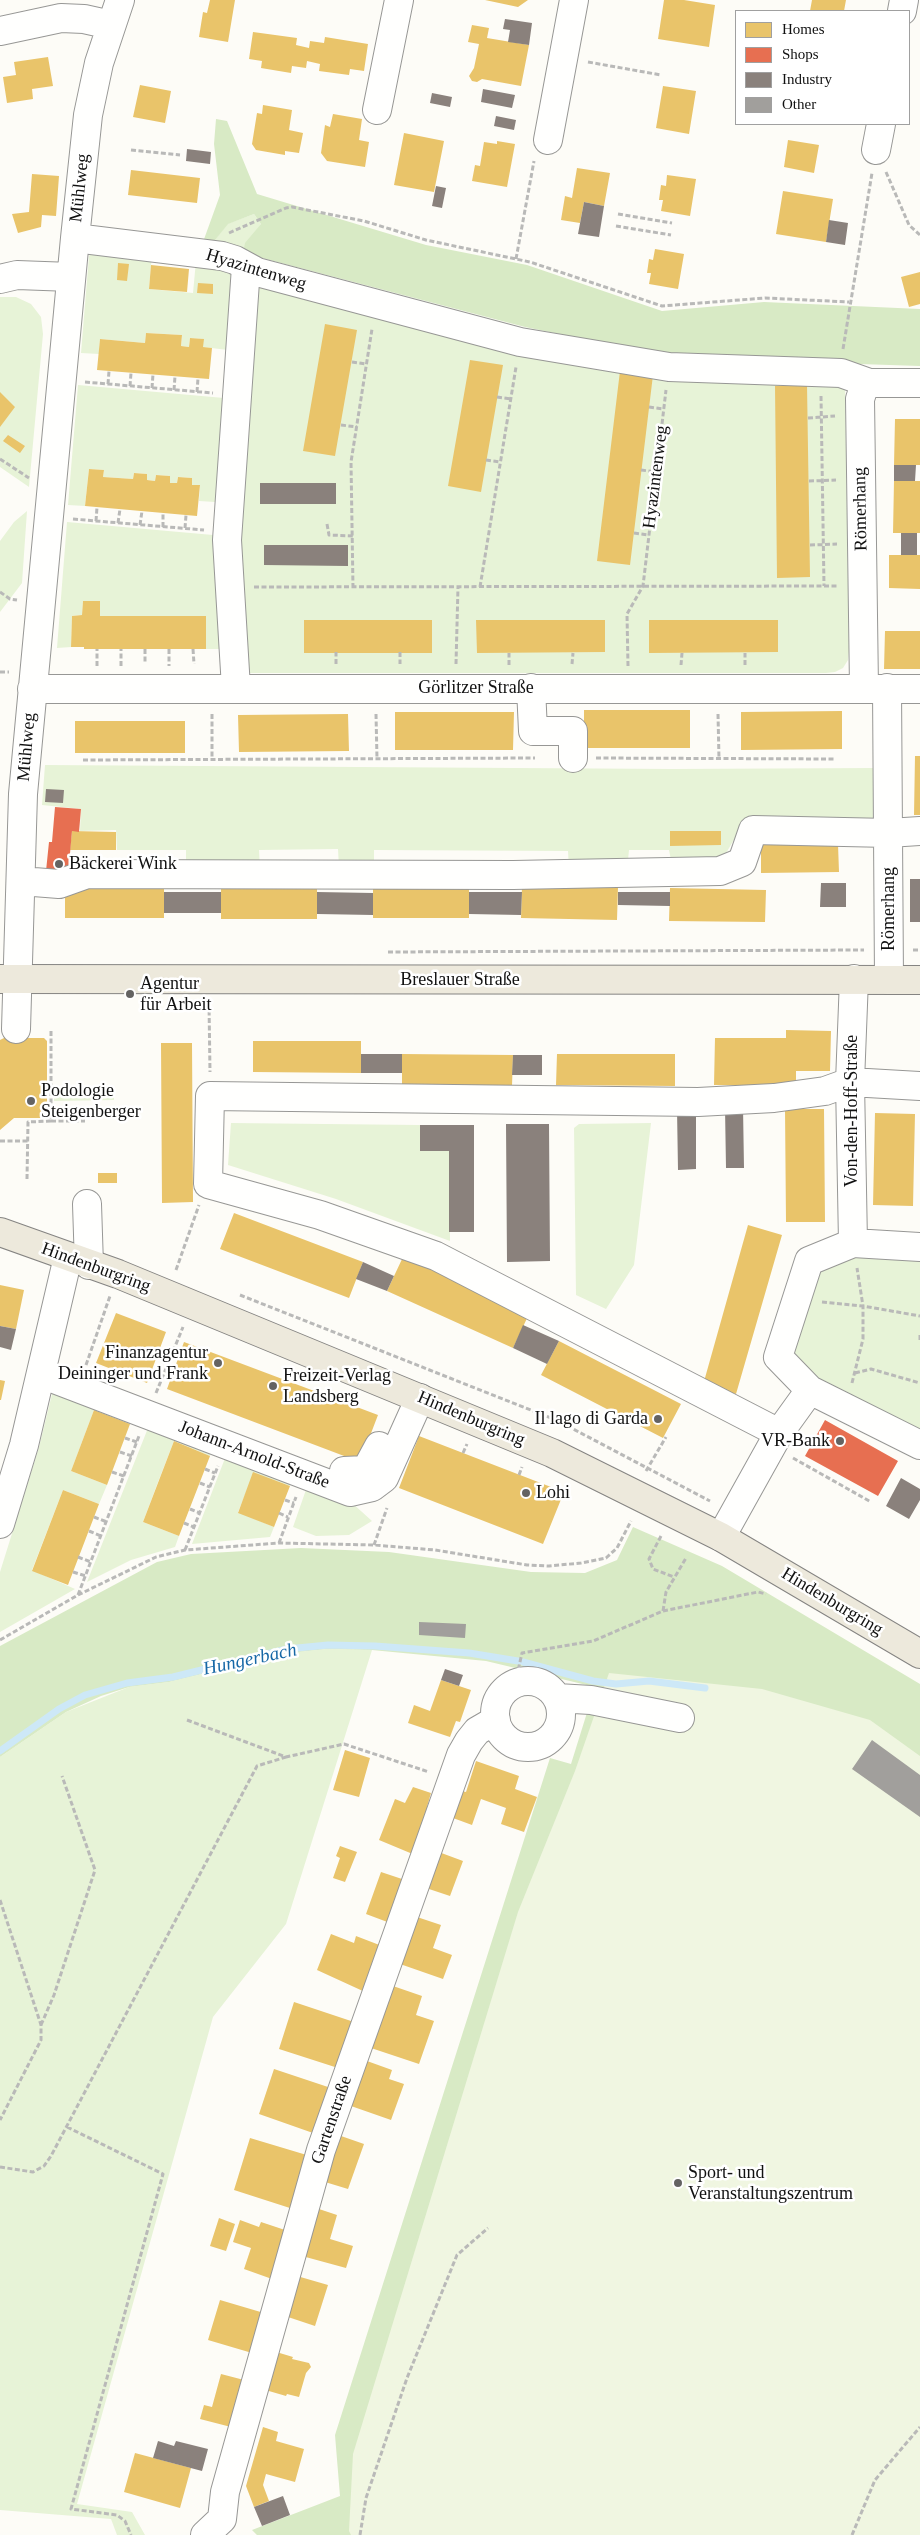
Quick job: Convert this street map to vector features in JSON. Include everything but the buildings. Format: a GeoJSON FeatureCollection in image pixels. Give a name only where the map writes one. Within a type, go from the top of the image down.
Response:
{"type":"FeatureCollection","features":[{"type":"Feature","properties":{"kind":"main road","name":"Breslauer Straße"},"geometry":{"type":"LineString","coordinates":[[8,979],[920,980]]}},
{"type":"Feature","properties":{"kind":"main road","name":"Hindenburgring"},"geometry":{"type":"LineString","coordinates":[[0,1232],[118,1274],[552,1453],[633,1504],[721,1537],[920,1654]]}},
{"type":"Feature","properties":{"kind":"street","name":"Mühlweg"},"geometry":{"type":"LineString","coordinates":[[16,1029],[8,979],[21,881],[23,794],[60,380],[88,115],[99,63],[120,0]]}},
{"type":"Feature","properties":{"kind":"street"},"geometry":{"type":"LineString","coordinates":[[377,110],[399,0]]}},
{"type":"Feature","properties":{"kind":"street"},"geometry":{"type":"LineString","coordinates":[[548,140],[574,0]]}},
{"type":"Feature","properties":{"kind":"street"},"geometry":{"type":"LineString","coordinates":[[0,31],[60,18],[84,18],[111,25]]}},
{"type":"Feature","properties":{"kind":"street"},"geometry":{"type":"LineString","coordinates":[[876,150],[881,125]]}},
{"type":"Feature","properties":{"kind":"street","name":"Hyazintenweg"},"geometry":{"type":"LineString","coordinates":[[75,238],[215,255],[235,260],[257,272],[520,342],[669,367],[841,373],[869,383]]}},
{"type":"Feature","properties":{"kind":"street"},"geometry":{"type":"LineString","coordinates":[[224,688],[229,587],[227,532],[246,267]]}},
{"type":"Feature","properties":{"kind":"street"},"geometry":{"type":"LineString","coordinates":[[0,279],[17,275],[71,277]]}},
{"type":"Feature","properties":{"kind":"street"},"geometry":{"type":"LineString","coordinates":[[869,383],[920,383]]}},
{"type":"Feature","properties":{"kind":"street","name":"Römerhang"},"geometry":{"type":"LineString","coordinates":[[869,383],[863,390],[860,399],[859,415],[863,586],[876,688],[889,833],[889,980]]}},
{"type":"Feature","properties":{"kind":"street"},"geometry":{"type":"LineString","coordinates":[[532,688],[533,731],[573,731],[573,758]]}},
{"type":"Feature","properties":{"kind":"street","name":"Görlitzer Straße"},"geometry":{"type":"LineString","coordinates":[[32,689],[920,689]]}},
{"type":"Feature","properties":{"kind":"street"},"geometry":{"type":"LineString","coordinates":[[21,881],[59,884],[87,874],[513,875],[720,871],[742,862],[753,830],[889,833],[920,831]]}},
{"type":"Feature","properties":{"kind":"street","name":"Von-den-Hoff-Straße"},"geometry":{"type":"LineString","coordinates":[[853,1243],[850,1082],[854,980]]}},
{"type":"Feature","properties":{"kind":"street"},"geometry":{"type":"LineString","coordinates":[[775,1439],[436,1256],[320,1216],[208,1184],[210,1096],[698,1102],[774,1098],[825,1091],[850,1082],[920,1086]]}},
{"type":"Feature","properties":{"kind":"street"},"geometry":{"type":"LineString","coordinates":[[0,1524],[8,1470],[78,1261],[87,1204]]}},
{"type":"Feature","properties":{"kind":"street"},"geometry":{"type":"LineString","coordinates":[[920,1247],[853,1243],[809,1261],[778,1357],[810,1390],[920,1445]]}},
{"type":"Feature","properties":{"kind":"street","name":"Johann-Arnold-Straße"},"geometry":{"type":"LineString","coordinates":[[41,1374],[350,1492],[364,1490],[378,1483],[389,1471],[411,1394]]}},
{"type":"Feature","properties":{"kind":"street"},"geometry":{"type":"LineString","coordinates":[[721,1537],[775,1439],[810,1390]]}},
{"type":"Feature","properties":{"kind":"street"},"geometry":{"type":"LineString","coordinates":[[344,1471],[361,1472],[369,1468],[411,1394]]}},
{"type":"Feature","properties":{"kind":"street"},"geometry":{"type":"LineString","coordinates":[[534,1681],[551,1690],[557,1698],[561,1709],[560,1720],[556,1731],[549,1739],[528,1747],[517,1745],[507,1739],[500,1731],[495,1709],[505,1690],[515,1684],[534,1681]]}},
{"type":"Feature","properties":{"kind":"street"},"geometry":{"type":"LineString","coordinates":[[557,1698],[591,1700],[680,1718]]}},
{"type":"Feature","properties":{"kind":"street","name":"Gartenstraße"},"geometry":{"type":"LineString","coordinates":[[205,2535],[222,2519],[225,2492],[321,2150],[453,1779],[469,1741],[477,1730],[496,1720]]}},
{"type":"Feature","properties":{"kind":"path"},"geometry":{"type":"LineString","coordinates":[[564,58],[661,76]]}},
{"type":"Feature","properties":{"kind":"path"},"geometry":{"type":"LineString","coordinates":[[516,259],[536,149],[548,140]]}},
{"type":"Feature","properties":{"kind":"path"},"geometry":{"type":"LineString","coordinates":[[131,150],[180,155]]}},
{"type":"Feature","properties":{"kind":"path"},"geometry":{"type":"LineString","coordinates":[[876,150],[909,225],[920,235]]}},
{"type":"Feature","properties":{"kind":"path"},"geometry":{"type":"LineString","coordinates":[[845,355],[842,349],[849,302],[876,150]]}},
{"type":"Feature","properties":{"kind":"path"},"geometry":{"type":"LineString","coordinates":[[226,236],[231,230],[292,207],[364,221],[426,240],[516,259],[662,306],[765,298],[849,302]]}},
{"type":"Feature","properties":{"kind":"path"},"geometry":{"type":"LineString","coordinates":[[618,214],[672,223]]}},
{"type":"Feature","properties":{"kind":"path"},"geometry":{"type":"LineString","coordinates":[[616,226],[671,235]]}},
{"type":"Feature","properties":{"kind":"path"},"geometry":{"type":"LineString","coordinates":[[353,588],[351,462],[376,304]]}},
{"type":"Feature","properties":{"kind":"path"},"geometry":{"type":"LineString","coordinates":[[480,587],[520,342]]}},
{"type":"Feature","properties":{"kind":"path"},"geometry":{"type":"LineString","coordinates":[[352,362],[366,364]]}},
{"type":"Feature","properties":{"kind":"path","name":"Hyazintenweg"},"geometry":{"type":"LineString","coordinates":[[643,586],[669,367]]}},
{"type":"Feature","properties":{"kind":"path"},"geometry":{"type":"LineString","coordinates":[[108,384],[109,371]]}},
{"type":"Feature","properties":{"kind":"path"},"geometry":{"type":"LineString","coordinates":[[821,372],[824,586]]}},
{"type":"Feature","properties":{"kind":"path"},"geometry":{"type":"LineString","coordinates":[[130,386],[131,373]]}},
{"type":"Feature","properties":{"kind":"path"},"geometry":{"type":"LineString","coordinates":[[152,388],[153,374]]}},
{"type":"Feature","properties":{"kind":"path"},"geometry":{"type":"LineString","coordinates":[[174,390],[175,376]]}},
{"type":"Feature","properties":{"kind":"path"},"geometry":{"type":"LineString","coordinates":[[197,392],[198,378]]}},
{"type":"Feature","properties":{"kind":"path"},"geometry":{"type":"LineString","coordinates":[[60,380],[236,395]]}},
{"type":"Feature","properties":{"kind":"path"},"geometry":{"type":"LineString","coordinates":[[497,397],[510,399]]}},
{"type":"Feature","properties":{"kind":"path"},"geometry":{"type":"LineString","coordinates":[[649,407],[664,409]]}},
{"type":"Feature","properties":{"kind":"path"},"geometry":{"type":"LineString","coordinates":[[341,425],[357,428]]}},
{"type":"Feature","properties":{"kind":"path"},"geometry":{"type":"LineString","coordinates":[[0,459],[49,504],[96,521],[227,532]]}},
{"type":"Feature","properties":{"kind":"path"},"geometry":{"type":"LineString","coordinates":[[486,460],[500,462]]}},
{"type":"Feature","properties":{"kind":"path"},"geometry":{"type":"LineString","coordinates":[[641,470],[657,472]]}},
{"type":"Feature","properties":{"kind":"path"},"geometry":{"type":"LineString","coordinates":[[96,521],[97,508]]}},
{"type":"Feature","properties":{"kind":"path"},"geometry":{"type":"LineString","coordinates":[[118,523],[120,509]]}},
{"type":"Feature","properties":{"kind":"path"},"geometry":{"type":"LineString","coordinates":[[140,525],[142,511]]}},
{"type":"Feature","properties":{"kind":"path"},"geometry":{"type":"LineString","coordinates":[[163,513],[163,527]]}},
{"type":"Feature","properties":{"kind":"path"},"geometry":{"type":"LineString","coordinates":[[184,528],[186,515]]}},
{"type":"Feature","properties":{"kind":"path"},"geometry":{"type":"LineString","coordinates":[[327,524],[329,535],[352,536]]}},
{"type":"Feature","properties":{"kind":"path"},"geometry":{"type":"LineString","coordinates":[[634,533],[649,535]]}},
{"type":"Feature","properties":{"kind":"path"},"geometry":{"type":"LineString","coordinates":[[628,688],[628,614],[643,586]]}},
{"type":"Feature","properties":{"kind":"path"},"geometry":{"type":"LineString","coordinates":[[229,587],[863,586]]}},
{"type":"Feature","properties":{"kind":"path"},"geometry":{"type":"LineString","coordinates":[[456,688],[458,587]]}},
{"type":"Feature","properties":{"kind":"path"},"geometry":{"type":"LineString","coordinates":[[212,759],[224,688]]}},
{"type":"Feature","properties":{"kind":"path"},"geometry":{"type":"LineString","coordinates":[[376,688],[377,758]]}},
{"type":"Feature","properties":{"kind":"path"},"geometry":{"type":"LineString","coordinates":[[717,688],[719,759]]}},
{"type":"Feature","properties":{"kind":"path"},"geometry":{"type":"LineString","coordinates":[[83,760],[377,758],[836,759]]}},
{"type":"Feature","properties":{"kind":"path"},"geometry":{"type":"LineString","coordinates":[[384,952],[920,950]]}},
{"type":"Feature","properties":{"kind":"path"},"geometry":{"type":"LineString","coordinates":[[208,1000],[210,1096]]}},
{"type":"Feature","properties":{"kind":"path"},"geometry":{"type":"LineString","coordinates":[[51,1029],[51,1122]]}},
{"type":"Feature","properties":{"kind":"path"},"geometry":{"type":"LineString","coordinates":[[27,1180],[28,1122],[85,1121]]}},
{"type":"Feature","properties":{"kind":"path"},"geometry":{"type":"LineString","coordinates":[[0,1141],[28,1141]]}},
{"type":"Feature","properties":{"kind":"path"},"geometry":{"type":"LineString","coordinates":[[176,1270],[208,1184]]}},
{"type":"Feature","properties":{"kind":"path"},"geometry":{"type":"LineString","coordinates":[[844,1407],[864,1339],[862,1306],[853,1243]]}},
{"type":"Feature","properties":{"kind":"path"},"geometry":{"type":"LineString","coordinates":[[78,1387],[118,1274]]}},
{"type":"Feature","properties":{"kind":"path"},"geometry":{"type":"LineString","coordinates":[[797,1299],[862,1306],[920,1316]]}},
{"type":"Feature","properties":{"kind":"path"},"geometry":{"type":"LineString","coordinates":[[78,1595],[147,1414],[185,1322]]}},
{"type":"Feature","properties":{"kind":"path"},"geometry":{"type":"LineString","coordinates":[[920,1335],[920,1342]]}},
{"type":"Feature","properties":{"kind":"path"},"geometry":{"type":"LineString","coordinates":[[855,1373],[871,1369],[920,1383]]}},
{"type":"Feature","properties":{"kind":"path"},"geometry":{"type":"LineString","coordinates":[[0,1640],[78,1595],[156,1558],[185,1550],[279,1543],[374,1545],[436,1550],[527,1565],[548,1566],[581,1563],[612,1554],[633,1504],[666,1437]]}},
{"type":"Feature","properties":{"kind":"path"},"geometry":{"type":"LineString","coordinates":[[125,1438],[137,1442]]}},
{"type":"Feature","properties":{"kind":"path"},"geometry":{"type":"LineString","coordinates":[[775,1439],[871,1502]]}},
{"type":"Feature","properties":{"kind":"path"},"geometry":{"type":"LineString","coordinates":[[464,1453],[468,1444]]}},
{"type":"Feature","properties":{"kind":"path"},"geometry":{"type":"LineString","coordinates":[[185,1550],[226,1445]]}},
{"type":"Feature","properties":{"kind":"path"},"geometry":{"type":"LineString","coordinates":[[120,1452],[132,1456]]}},
{"type":"Feature","properties":{"kind":"path"},"geometry":{"type":"LineString","coordinates":[[519,1475],[522,1466]]}},
{"type":"Feature","properties":{"kind":"path"},"geometry":{"type":"LineString","coordinates":[[205,1469],[215,1473]]}},
{"type":"Feature","properties":{"kind":"path"},"geometry":{"type":"LineString","coordinates":[[112,1472],[124,1476]]}},
{"type":"Feature","properties":{"kind":"path"},"geometry":{"type":"LineString","coordinates":[[279,1543],[304,1475]]}},
{"type":"Feature","properties":{"kind":"path"},"geometry":{"type":"LineString","coordinates":[[200,1483],[210,1486]]}},
{"type":"Feature","properties":{"kind":"path"},"geometry":{"type":"LineString","coordinates":[[285,1500],[294,1503]]}},
{"type":"Feature","properties":{"kind":"path"},"geometry":{"type":"LineString","coordinates":[[190,1509],[200,1513]]}},
{"type":"Feature","properties":{"kind":"path"},"geometry":{"type":"LineString","coordinates":[[279,1514],[288,1517]]}},
{"type":"Feature","properties":{"kind":"path"},"geometry":{"type":"LineString","coordinates":[[94,1517],[106,1522]]}},
{"type":"Feature","properties":{"kind":"path"},"geometry":{"type":"LineString","coordinates":[[184,1523],[194,1527]]}},
{"type":"Feature","properties":{"kind":"path"},"geometry":{"type":"LineString","coordinates":[[664,1530],[649,1559],[653,1570],[674,1577]]}},
{"type":"Feature","properties":{"kind":"path"},"geometry":{"type":"LineString","coordinates":[[89,1531],[101,1536]]}},
{"type":"Feature","properties":{"kind":"path"},"geometry":{"type":"LineString","coordinates":[[78,1557],[91,1562]]}},
{"type":"Feature","properties":{"kind":"path"},"geometry":{"type":"LineString","coordinates":[[663,1611],[666,1592],[686,1558]]}},
{"type":"Feature","properties":{"kind":"path"},"geometry":{"type":"LineString","coordinates":[[73,1572],[86,1576]]}},
{"type":"Feature","properties":{"kind":"path"},"geometry":{"type":"LineString","coordinates":[[515,1684],[522,1653],[593,1641],[663,1611],[758,1592],[767,1595]]}},
{"type":"Feature","properties":{"kind":"path"},"geometry":{"type":"LineString","coordinates":[[187,1720],[286,1757]]}},
{"type":"Feature","properties":{"kind":"path"},"geometry":{"type":"LineString","coordinates":[[0,2167],[24,2173],[34,2172],[44,2166],[51,2156],[257,1766],[286,1757],[344,1744],[453,1779]]}},
{"type":"Feature","properties":{"kind":"path"},"geometry":{"type":"LineString","coordinates":[[0,2120],[40,2040],[41,2025],[54,1995],[95,1870],[62,1776]]}},
{"type":"Feature","properties":{"kind":"path"},"geometry":{"type":"LineString","coordinates":[[0,1900],[41,2025]]}},
{"type":"Feature","properties":{"kind":"path"},"geometry":{"type":"LineString","coordinates":[[67,2127],[163,2174],[71,2509],[117,2515],[124,2521],[131,2535]]}},
{"type":"Feature","properties":{"kind":"path"},"geometry":{"type":"LineString","coordinates":[[360,2535],[366,2498],[407,2378],[457,2255],[488,2228]]}},
{"type":"Feature","properties":{"kind":"path"},"geometry":{"type":"LineString","coordinates":[[852,2535],[874,2480],[920,2427]]}},
{"type":"Feature","properties":{"kind":"green space"},"geometry":{"type":"Polygon","coordinates":[[[216,119],[227,121],[257,194],[426,245],[527,265],[662,311],[764,302],[920,309],[920,366],[677,358],[525,327],[243,253],[245,243],[261,224],[254,214],[228,224],[211,245],[203,242],[220,195],[214,144],[216,119]]]}},
{"type":"Feature","properties":{"kind":"green space"},"geometry":{"type":"Polygon","coordinates":[[[254,214],[261,224],[243,253],[211,245],[227,224],[254,214]]]}},
{"type":"Feature","properties":{"kind":"green space"},"geometry":{"type":"Polygon","coordinates":[[[94,249],[152,254],[149,289],[193,293],[196,261],[232,269],[228,350],[203,347],[203,339],[190,338],[189,347],[181,346],[182,335],[146,333],[145,343],[100,339],[99,354],[81,353],[89,256],[94,249]]]}},
{"type":"Feature","properties":{"kind":"green space"},"geometry":{"type":"Polygon","coordinates":[[[257,285],[845,382],[849,651],[848,660],[843,668],[835,672],[826,673],[246,673],[239,539],[257,285]]]}},
{"type":"Feature","properties":{"kind":"green space"},"geometry":{"type":"Polygon","coordinates":[[[0,297],[16,297],[31,304],[41,317],[43,334],[29,487],[0,467],[0,297]]]}},
{"type":"Feature","properties":{"kind":"green space"},"geometry":{"type":"Polygon","coordinates":[[[78,385],[224,398],[215,502],[199,501],[200,486],[192,485],[192,478],[178,477],[177,483],[170,483],[170,476],[156,475],[155,481],[147,480],[147,474],[134,473],[133,479],[103,477],[104,470],[89,469],[85,506],[68,505],[78,385]]]}},
{"type":"Feature","properties":{"kind":"green space"},"geometry":{"type":"Polygon","coordinates":[[[27,511],[22,583],[0,612],[0,541],[14,522],[27,511]]]}},
{"type":"Feature","properties":{"kind":"green space"},"geometry":{"type":"Polygon","coordinates":[[[67,522],[213,535],[220,649],[206,649],[205,616],[100,616],[100,602],[83,601],[82,615],[72,616],[71,647],[57,648],[67,522]]]}},
{"type":"Feature","properties":{"kind":"green space"},"geometry":{"type":"Polygon","coordinates":[[[45,765],[673,769],[873,768],[873,822],[742,826],[719,865],[672,865],[669,850],[629,850],[627,870],[569,869],[568,851],[374,850],[374,867],[339,868],[338,849],[259,850],[260,869],[186,869],[186,850],[117,850],[116,830],[80,831],[81,809],[42,805],[45,765]]]}},
{"type":"Feature","properties":{"kind":"green space"},"geometry":{"type":"Polygon","coordinates":[[[54,1091],[114,1091],[114,1100],[54,1101],[54,1091]]]}},
{"type":"Feature","properties":{"kind":"green space"},"geometry":{"type":"Polygon","coordinates":[[[231,1123],[420,1125],[449,1151],[450,1241],[336,1199],[228,1165],[231,1123]]]}},
{"type":"Feature","properties":{"kind":"green space"},"geometry":{"type":"Polygon","coordinates":[[[651,1123],[634,1265],[606,1309],[576,1295],[574,1128],[579,1124],[651,1123]]]}},
{"type":"Feature","properties":{"kind":"green space"},"geometry":{"type":"Polygon","coordinates":[[[853,1257],[920,1260],[920,1431],[815,1380],[794,1353],[820,1271],[853,1257]]]}},
{"type":"Feature","properties":{"kind":"green space"},"geometry":{"type":"Polygon","coordinates":[[[54,1386],[133,1417],[130,1424],[94,1410],[71,1471],[107,1485],[99,1504],[63,1490],[32,1570],[75,1589],[0,1632],[0,1572],[39,1447],[54,1386]]]}},
{"type":"Feature","properties":{"kind":"green space"},"geometry":{"type":"Polygon","coordinates":[[[148,1428],[213,1448],[210,1456],[174,1441],[158,1482],[143,1522],[179,1536],[175,1547],[131,1560],[87,1582],[148,1428]]]}},
{"type":"Feature","properties":{"kind":"green space"},"geometry":{"type":"Polygon","coordinates":[[[227,1453],[293,1479],[290,1486],[254,1473],[238,1512],[274,1527],[270,1537],[192,1544],[227,1453]]]}},
{"type":"Feature","properties":{"kind":"green space"},"geometry":{"type":"Polygon","coordinates":[[[308,1484],[351,1502],[372,1521],[349,1535],[316,1536],[293,1527],[308,1484]]]}},
{"type":"Feature","properties":{"kind":"green space"},"geometry":{"type":"Polygon","coordinates":[[[633,1527],[722,1566],[920,1684],[920,1775],[373,2535],[257,2535],[252,2530],[340,2496],[335,2435],[550,1758],[571,1764],[595,1687],[486,1661],[372,1650],[327,1649],[289,1653],[169,1682],[129,1687],[101,1696],[66,1712],[0,1757],[0,1646],[157,1562],[191,1554],[301,1548],[389,1552],[531,1572],[585,1573],[617,1560],[633,1527]]]}},
{"type":"Feature","properties":{"kind":"green space"},"geometry":{"type":"Polygon","coordinates":[[[327,1649],[372,1650],[286,1924],[213,2017],[77,2504],[132,2512],[145,2535],[117,2535],[111,2519],[0,2510],[0,1757],[66,1712],[129,1687],[169,1682],[289,1653],[327,1649]]]}},
{"type":"Feature","properties":{"kind":"green space","name":"Sport- und Veranstaltungszentrum"},"geometry":{"type":"Polygon","coordinates":[[[609,1673],[762,1689],[870,1720],[920,1756],[920,2535],[351,2535],[349,2531],[353,2454],[518,1912],[575,1771],[609,1673]]]}},
{"type":"Feature","properties":{"kind":"waterway","name":"Hungerbach"},"geometry":{"type":"LineString","coordinates":[[0,1751],[59,1709],[85,1695],[127,1683],[173,1677],[287,1649],[328,1645],[375,1646],[469,1653],[518,1661]]}},
{"type":"Feature","properties":{"kind":"waterway","name":"Hungerbach"},"geometry":{"type":"LineString","coordinates":[[523,1662],[593,1681],[616,1684],[649,1681],[705,1688]]}},
{"type":"Feature","properties":{"kind":"place","name":"Bäckerei Wink"},"geometry":{"type":"Point","coordinates":[59,864]}},
{"type":"Feature","properties":{"kind":"place","name":"Agentur für Arbeit"},"geometry":{"type":"Point","coordinates":[130,994]}},
{"type":"Feature","properties":{"kind":"place","name":"Podologie Steigenberger"},"geometry":{"type":"Point","coordinates":[31,1101]}},
{"type":"Feature","properties":{"kind":"place","name":"Finanzagentur Deininger und Frank"},"geometry":{"type":"Point","coordinates":[218,1363]}},
{"type":"Feature","properties":{"kind":"place","name":"Freizeit-Verlag Landsberg"},"geometry":{"type":"Point","coordinates":[273,1386]}},
{"type":"Feature","properties":{"kind":"place","name":"Il lago di Garda"},"geometry":{"type":"Point","coordinates":[658,1419]}},
{"type":"Feature","properties":{"kind":"place","name":"VR-Bank"},"geometry":{"type":"Point","coordinates":[840,1441]}},
{"type":"Feature","properties":{"kind":"place","name":"Lohi"},"geometry":{"type":"Point","coordinates":[526,1493]}},
{"type":"Feature","properties":{"kind":"place","name":"Sport- und Veranstaltungszentrum"},"geometry":{"type":"Point","coordinates":[678,2183]}}]}
